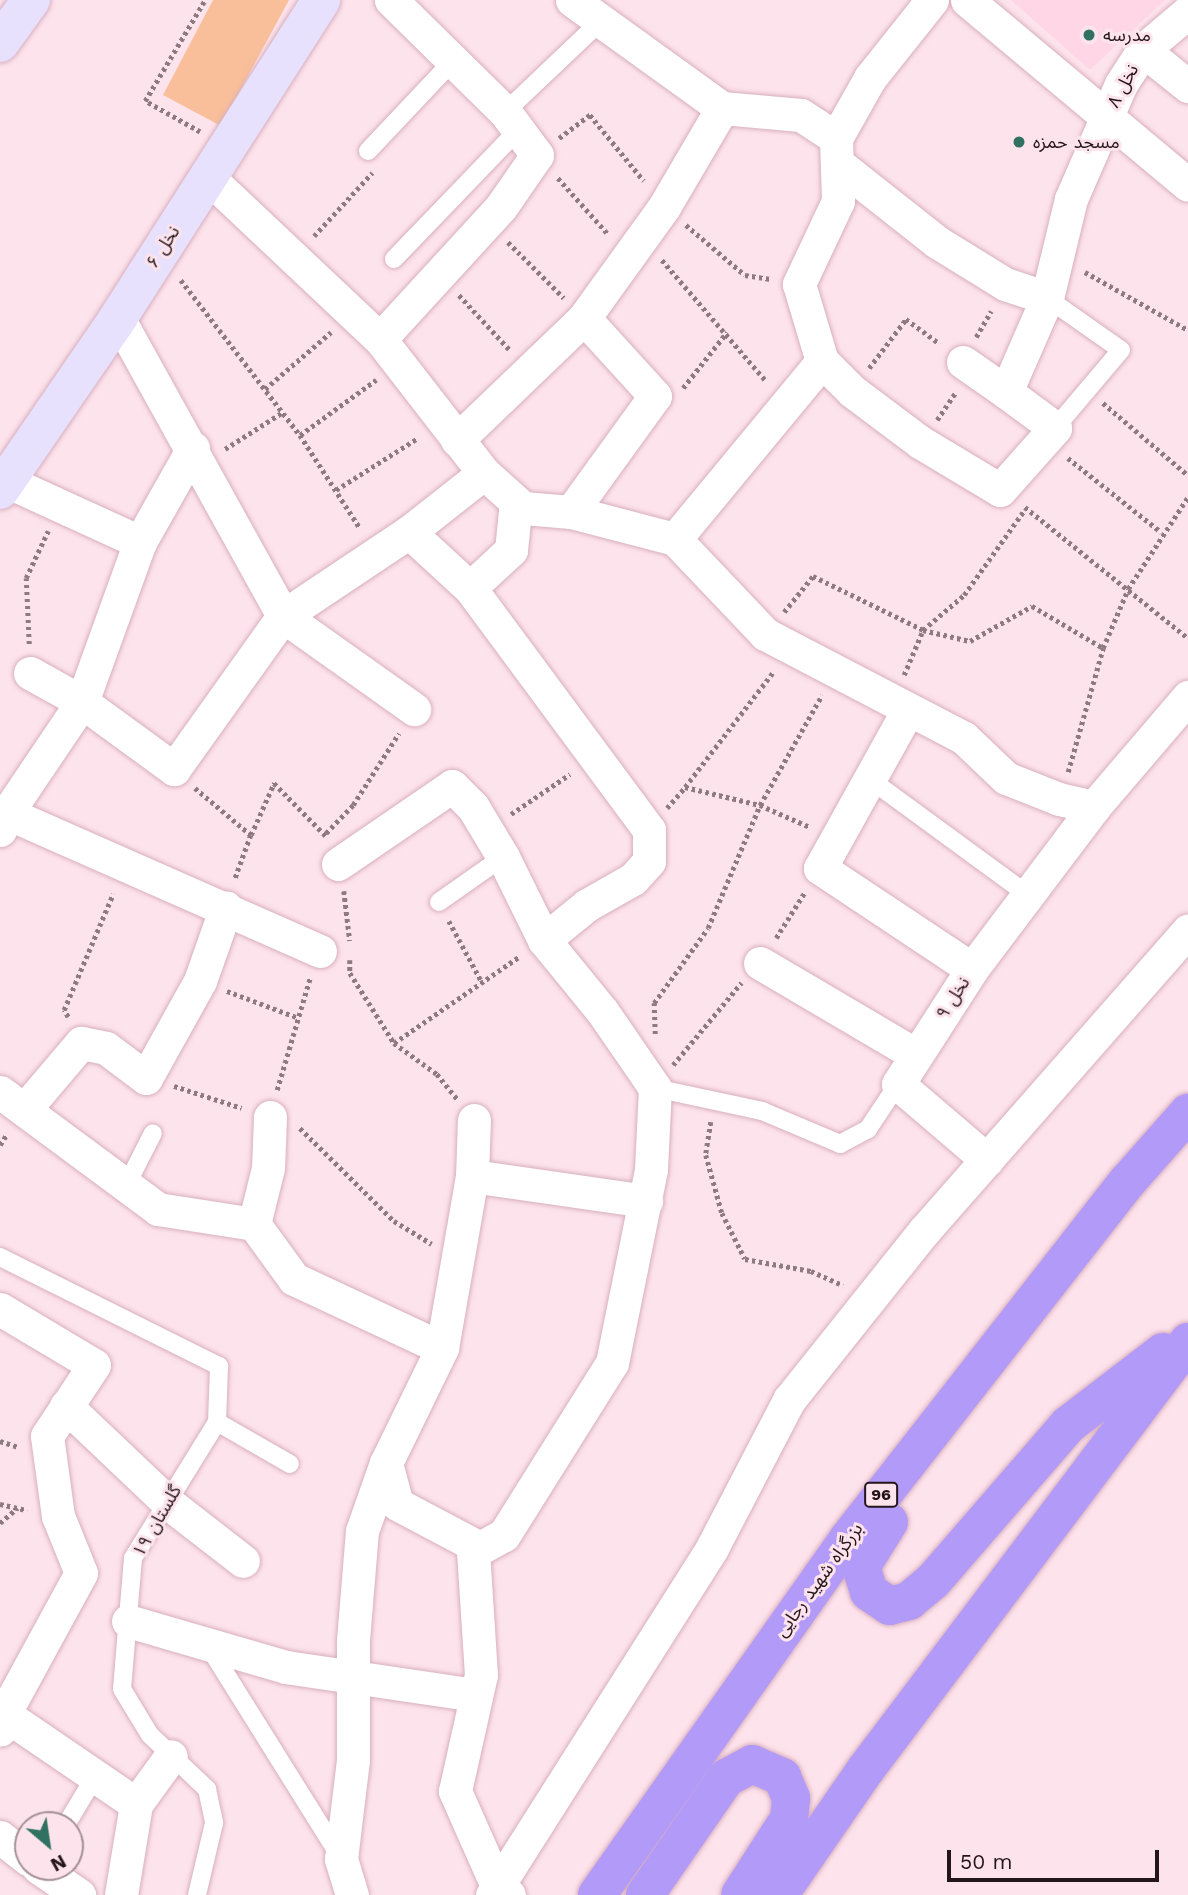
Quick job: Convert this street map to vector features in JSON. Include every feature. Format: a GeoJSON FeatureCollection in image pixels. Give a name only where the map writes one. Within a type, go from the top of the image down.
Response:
{"type":"FeatureCollection","features":[{"type":"Feature","properties":{"kind":"highway","name":"بزرگراه شهید رجایی"},"geometry":{"type":"LineString","coordinates":[[597,1895],[848,1539],[1128,1181],[1188,1113]]}},
{"type":"Feature","properties":{"kind":"highway"},"geometry":{"type":"LineString","coordinates":[[962,1392],[917,1481],[861,1567],[869,1592],[890,1606],[909,1601],[933,1581],[1068,1425],[1188,1333]]}},
{"type":"Feature","properties":{"kind":"highway"},"geometry":{"type":"LineString","coordinates":[[779,1895],[866,1769],[1188,1342]]}},
{"type":"Feature","properties":{"kind":"highway"},"geometry":{"type":"LineString","coordinates":[[645,1895],[726,1778],[752,1764],[782,1777],[791,1798],[789,1819],[740,1895]]}},
{"type":"Feature","properties":{"kind":"street"},"geometry":{"type":"LineString","coordinates":[[0,43],[31,0]]}},
{"type":"Feature","properties":{"kind":"street","name":"نخل ۶"},"geometry":{"type":"LineString","coordinates":[[1,482],[118,318],[321,0]]}},
{"type":"Feature","properties":{"kind":"street"},"geometry":{"type":"LineString","coordinates":[[388,351],[439,274],[488,221],[521,132],[391,0]]}},
{"type":"Feature","properties":{"kind":"street"},"geometry":{"type":"LineString","coordinates":[[572,0],[723,108],[801,116],[937,242],[1005,284],[1047,298]]}},
{"type":"Feature","properties":{"kind":"street"},"geometry":{"type":"LineString","coordinates":[[932,0],[870,78],[837,150],[838,201],[799,284],[822,361],[852,391],[920,442],[1013,499],[1050,434],[1006,392],[968,365]]}},
{"type":"Feature","properties":{"kind":"street"},"geometry":{"type":"LineString","coordinates":[[967,0],[1188,185]]}},
{"type":"Feature","properties":{"kind":"street","name":"نخل ۸"},"geometry":{"type":"LineString","coordinates":[[1006,392],[1047,298],[1060,258],[1071,199],[1107,116],[1143,50],[1188,12]]}},
{"type":"Feature","properties":{"kind":"street"},"geometry":{"type":"LineString","coordinates":[[1143,50],[1188,86]]}},
{"type":"Feature","properties":{"kind":"street"},"geometry":{"type":"LineString","coordinates":[[450,431],[531,373],[584,318],[664,207],[723,108]]}},
{"type":"Feature","properties":{"kind":"street"},"geometry":{"type":"LineString","coordinates":[[218,162],[295,257],[388,351],[484,473],[523,508],[571,512],[675,540],[778,641],[964,738],[1006,778],[1059,799],[1094,807]]}},
{"type":"Feature","properties":{"kind":"street"},"geometry":{"type":"LineString","coordinates":[[118,318],[283,616],[414,709]]}},
{"type":"Feature","properties":{"kind":"street"},"geometry":{"type":"LineString","coordinates":[[571,512],[655,396],[584,318]]}},
{"type":"Feature","properties":{"kind":"street"},"geometry":{"type":"LineString","coordinates":[[675,540],[822,361]]}},
{"type":"Feature","properties":{"kind":"street"},"geometry":{"type":"LineString","coordinates":[[197,457],[140,542],[82,702],[3,822],[126,863],[320,951]]}},
{"type":"Feature","properties":{"kind":"street"},"geometry":{"type":"LineString","coordinates":[[30,673],[82,702],[174,769],[283,616],[409,532],[484,473]]}},
{"type":"Feature","properties":{"kind":"street"},"geometry":{"type":"LineString","coordinates":[[1,482],[61,505],[140,542]]}},
{"type":"Feature","properties":{"kind":"street"},"geometry":{"type":"LineString","coordinates":[[470,588],[511,550],[516,502]]}},
{"type":"Feature","properties":{"kind":"street"},"geometry":{"type":"LineString","coordinates":[[409,532],[470,588],[649,830],[649,861],[633,879],[586,905],[544,940]]}},
{"type":"Feature","properties":{"kind":"street","name":"نخل ۹"},"geometry":{"type":"LineString","coordinates":[[898,1084],[972,969],[1094,807],[1188,697]]}},
{"type":"Feature","properties":{"kind":"street"},"geometry":{"type":"LineString","coordinates":[[901,706],[820,868],[972,969]]}},
{"type":"Feature","properties":{"kind":"street"},"geometry":{"type":"LineString","coordinates":[[338,864],[452,786],[495,843],[544,940],[602,1011],[655,1088],[646,1201],[612,1363],[504,1535],[473,1552],[481,1675],[455,1791],[499,1892]]}},
{"type":"Feature","properties":{"kind":"street"},"geometry":{"type":"LineString","coordinates":[[226,907],[200,981],[146,1078],[106,1048],[81,1043],[12,1100],[158,1209],[254,1224],[294,1279],[442,1348]]}},
{"type":"Feature","properties":{"kind":"street"},"geometry":{"type":"LineString","coordinates":[[499,1892],[712,1548],[789,1400],[871,1297],[987,1160],[1188,930]]}},
{"type":"Feature","properties":{"kind":"street"},"geometry":{"type":"LineString","coordinates":[[760,963],[916,1055]]}},
{"type":"Feature","properties":{"kind":"street"},"geometry":{"type":"LineString","coordinates":[[898,1084],[987,1160]]}},
{"type":"Feature","properties":{"kind":"street"},"geometry":{"type":"LineString","coordinates":[[254,1224],[268,1168],[270,1117]]}},
{"type":"Feature","properties":{"kind":"street"},"geometry":{"type":"LineString","coordinates":[[352,1895],[341,1859],[353,1760],[354,1678],[362,1531],[386,1463],[442,1348],[472,1176],[474,1120]]}},
{"type":"Feature","properties":{"kind":"street"},"geometry":{"type":"LineString","coordinates":[[472,1176],[646,1201]]}},
{"type":"Feature","properties":{"kind":"street"},"geometry":{"type":"LineString","coordinates":[[0,1309],[94,1365],[47,1436],[58,1516],[80,1573],[2,1722],[136,1804]]}},
{"type":"Feature","properties":{"kind":"street"},"geometry":{"type":"LineString","coordinates":[[66,1406],[167,1502],[243,1561]]}},
{"type":"Feature","properties":{"kind":"street"},"geometry":{"type":"LineString","coordinates":[[386,1463],[397,1504],[480,1548]]}},
{"type":"Feature","properties":{"kind":"street"},"geometry":{"type":"LineString","coordinates":[[128,1621],[286,1667],[476,1695]]}},
{"type":"Feature","properties":{"kind":"street"},"geometry":{"type":"LineString","coordinates":[[121,1895],[136,1804],[171,1756]]}},
{"type":"Feature","properties":{"kind":"street"},"geometry":{"type":"LineString","coordinates":[[0,1837],[14,1848]]}},
{"type":"Feature","properties":{"kind":"street"},"geometry":{"type":"LineString","coordinates":[[59,1881],[79,1895]]}},
{"type":"Feature","properties":{"kind":"lane"},"geometry":{"type":"LineString","coordinates":[[394,259],[521,132],[601,21]]}},
{"type":"Feature","properties":{"kind":"lane"},"geometry":{"type":"LineString","coordinates":[[368,151],[452,62]]}},
{"type":"Feature","properties":{"kind":"lane"},"geometry":{"type":"LineString","coordinates":[[1047,298],[1121,350],[1050,434]]}},
{"type":"Feature","properties":{"kind":"lane"},"geometry":{"type":"LineString","coordinates":[[867,778],[1028,895]]}},
{"type":"Feature","properties":{"kind":"lane"},"geometry":{"type":"LineString","coordinates":[[439,902],[495,843]]}},
{"type":"Feature","properties":{"kind":"lane","name":"نخل ۹"},"geometry":{"type":"LineString","coordinates":[[655,1088],[762,1111],[840,1144],[868,1129],[898,1084]]}},
{"type":"Feature","properties":{"kind":"lane"},"geometry":{"type":"LineString","coordinates":[[126,1186],[153,1133]]}},
{"type":"Feature","properties":{"kind":"lane","name":"گلستان ۱۹"},"geometry":{"type":"LineString","coordinates":[[0,1257],[219,1366],[217,1422],[133,1558],[122,1689],[150,1735],[207,1789],[214,1823],[197,1895]]}},
{"type":"Feature","properties":{"kind":"lane"},"geometry":{"type":"LineString","coordinates":[[217,1422],[290,1464]]}},
{"type":"Feature","properties":{"kind":"lane"},"geometry":{"type":"LineString","coordinates":[[207,1644],[341,1859]]}},
{"type":"Feature","properties":{"kind":"lane"},"geometry":{"type":"LineString","coordinates":[[74,1811],[94,1778]]}},
{"type":"Feature","properties":{"kind":"path"},"geometry":{"type":"LineString","coordinates":[[205,0],[145,101],[218,162]]}},
{"type":"Feature","properties":{"kind":"path"},"geometry":{"type":"LineString","coordinates":[[521,132],[590,115],[664,207],[745,275],[799,284]]}},
{"type":"Feature","properties":{"kind":"path"},"geometry":{"type":"LineString","coordinates":[[521,132],[636,248],[727,332],[784,404]]}},
{"type":"Feature","properties":{"kind":"path"},"geometry":{"type":"LineString","coordinates":[[295,257],[374,171],[368,151]]}},
{"type":"Feature","properties":{"kind":"path"},"geometry":{"type":"LineString","coordinates":[[488,221],[584,318]]}},
{"type":"Feature","properties":{"kind":"path"},"geometry":{"type":"LineString","coordinates":[[157,257],[191,291],[283,412],[376,552]]}},
{"type":"Feature","properties":{"kind":"path"},"geometry":{"type":"LineString","coordinates":[[1060,258],[1188,330]]}},
{"type":"Feature","properties":{"kind":"path"},"geometry":{"type":"LineString","coordinates":[[439,274],[531,373]]}},
{"type":"Feature","properties":{"kind":"path"},"geometry":{"type":"LineString","coordinates":[[920,442],[968,365],[1005,284]]}},
{"type":"Feature","properties":{"kind":"path"},"geometry":{"type":"LineString","coordinates":[[265,389],[353,313]]}},
{"type":"Feature","properties":{"kind":"path"},"geometry":{"type":"LineString","coordinates":[[852,391],[906,319],[968,365]]}},
{"type":"Feature","properties":{"kind":"path"},"geometry":{"type":"LineString","coordinates":[[655,396],[676,397],[727,332]]}},
{"type":"Feature","properties":{"kind":"path"},"geometry":{"type":"LineString","coordinates":[[300,435],[388,351]]}},
{"type":"Feature","properties":{"kind":"path"},"geometry":{"type":"LineString","coordinates":[[1088,390],[1188,475]]}},
{"type":"Feature","properties":{"kind":"path"},"geometry":{"type":"LineString","coordinates":[[197,457],[283,412]]}},
{"type":"Feature","properties":{"kind":"path"},"geometry":{"type":"LineString","coordinates":[[336,490],[450,431]]}},
{"type":"Feature","properties":{"kind":"path"},"geometry":{"type":"LineString","coordinates":[[1050,434],[1161,532]]}},
{"type":"Feature","properties":{"kind":"path"},"geometry":{"type":"LineString","coordinates":[[1059,799],[1103,648],[1128,589],[1161,532],[1188,496]]}},
{"type":"Feature","properties":{"kind":"path"},"geometry":{"type":"LineString","coordinates":[[901,706],[923,630],[964,595],[1013,499],[1188,638]]}},
{"type":"Feature","properties":{"kind":"path"},"geometry":{"type":"LineString","coordinates":[[30,673],[26,578],[61,505]]}},
{"type":"Feature","properties":{"kind":"path"},"geometry":{"type":"LineString","coordinates":[[649,830],[685,787],[778,641],[813,576],[923,630],[970,641],[1032,606],[1103,648]]}},
{"type":"Feature","properties":{"kind":"path"},"geometry":{"type":"LineString","coordinates":[[654,1039],[654,1003],[708,928],[760,805],[835,671]]}},
{"type":"Feature","properties":{"kind":"path"},"geometry":{"type":"LineString","coordinates":[[325,833],[353,805],[414,709]]}},
{"type":"Feature","properties":{"kind":"path"},"geometry":{"type":"LineString","coordinates":[[495,843],[595,757]]}},
{"type":"Feature","properties":{"kind":"path"},"geometry":{"type":"LineString","coordinates":[[174,769],[251,835]]}},
{"type":"Feature","properties":{"kind":"path"},"geometry":{"type":"LineString","coordinates":[[226,907],[251,835],[274,783],[325,833],[338,864],[349,912],[350,973],[394,1043],[437,1074],[474,1120]]}},
{"type":"Feature","properties":{"kind":"path"},"geometry":{"type":"LineString","coordinates":[[685,787],[760,805],[836,838]]}},
{"type":"Feature","properties":{"kind":"path"},"geometry":{"type":"LineString","coordinates":[[81,1043],[64,1010],[126,863]]}},
{"type":"Feature","properties":{"kind":"path"},"geometry":{"type":"LineString","coordinates":[[439,902],[482,982]]}},
{"type":"Feature","properties":{"kind":"path"},"geometry":{"type":"LineString","coordinates":[[394,1043],[544,940]]}},
{"type":"Feature","properties":{"kind":"path"},"geometry":{"type":"LineString","coordinates":[[270,1117],[296,1017],[320,951]]}},
{"type":"Feature","properties":{"kind":"path"},"geometry":{"type":"LineString","coordinates":[[200,981],[296,1017]]}},
{"type":"Feature","properties":{"kind":"path"},"geometry":{"type":"LineString","coordinates":[[146,1078],[304,1130],[394,1221],[458,1259]]}},
{"type":"Feature","properties":{"kind":"path"},"geometry":{"type":"LineString","coordinates":[[715,1100],[706,1155],[722,1213],[746,1259],[811,1271],[871,1297]]}},
{"type":"Feature","properties":{"kind":"path"},"geometry":{"type":"LineString","coordinates":[[0,1523],[17,1508]]}},
{"type":"Feature","properties":{"kind":"shaded area"},"geometry":{"type":"Polygon","coordinates":[[[213,0],[289,0],[221,126],[163,95],[213,0]]]}},
{"type":"Feature","properties":{"kind":"shaded area","name":"مدرسه"},"geometry":{"type":"Polygon","coordinates":[[[1011,0],[1165,0],[1090,70],[1011,0]]]}},
{"type":"Feature","properties":{"kind":"place","name":"مدرسه"},"geometry":{"type":"Point","coordinates":[1089,35]}},
{"type":"Feature","properties":{"kind":"place","name":"مسجد حمزه"},"geometry":{"type":"Point","coordinates":[1019,142]}}]}
